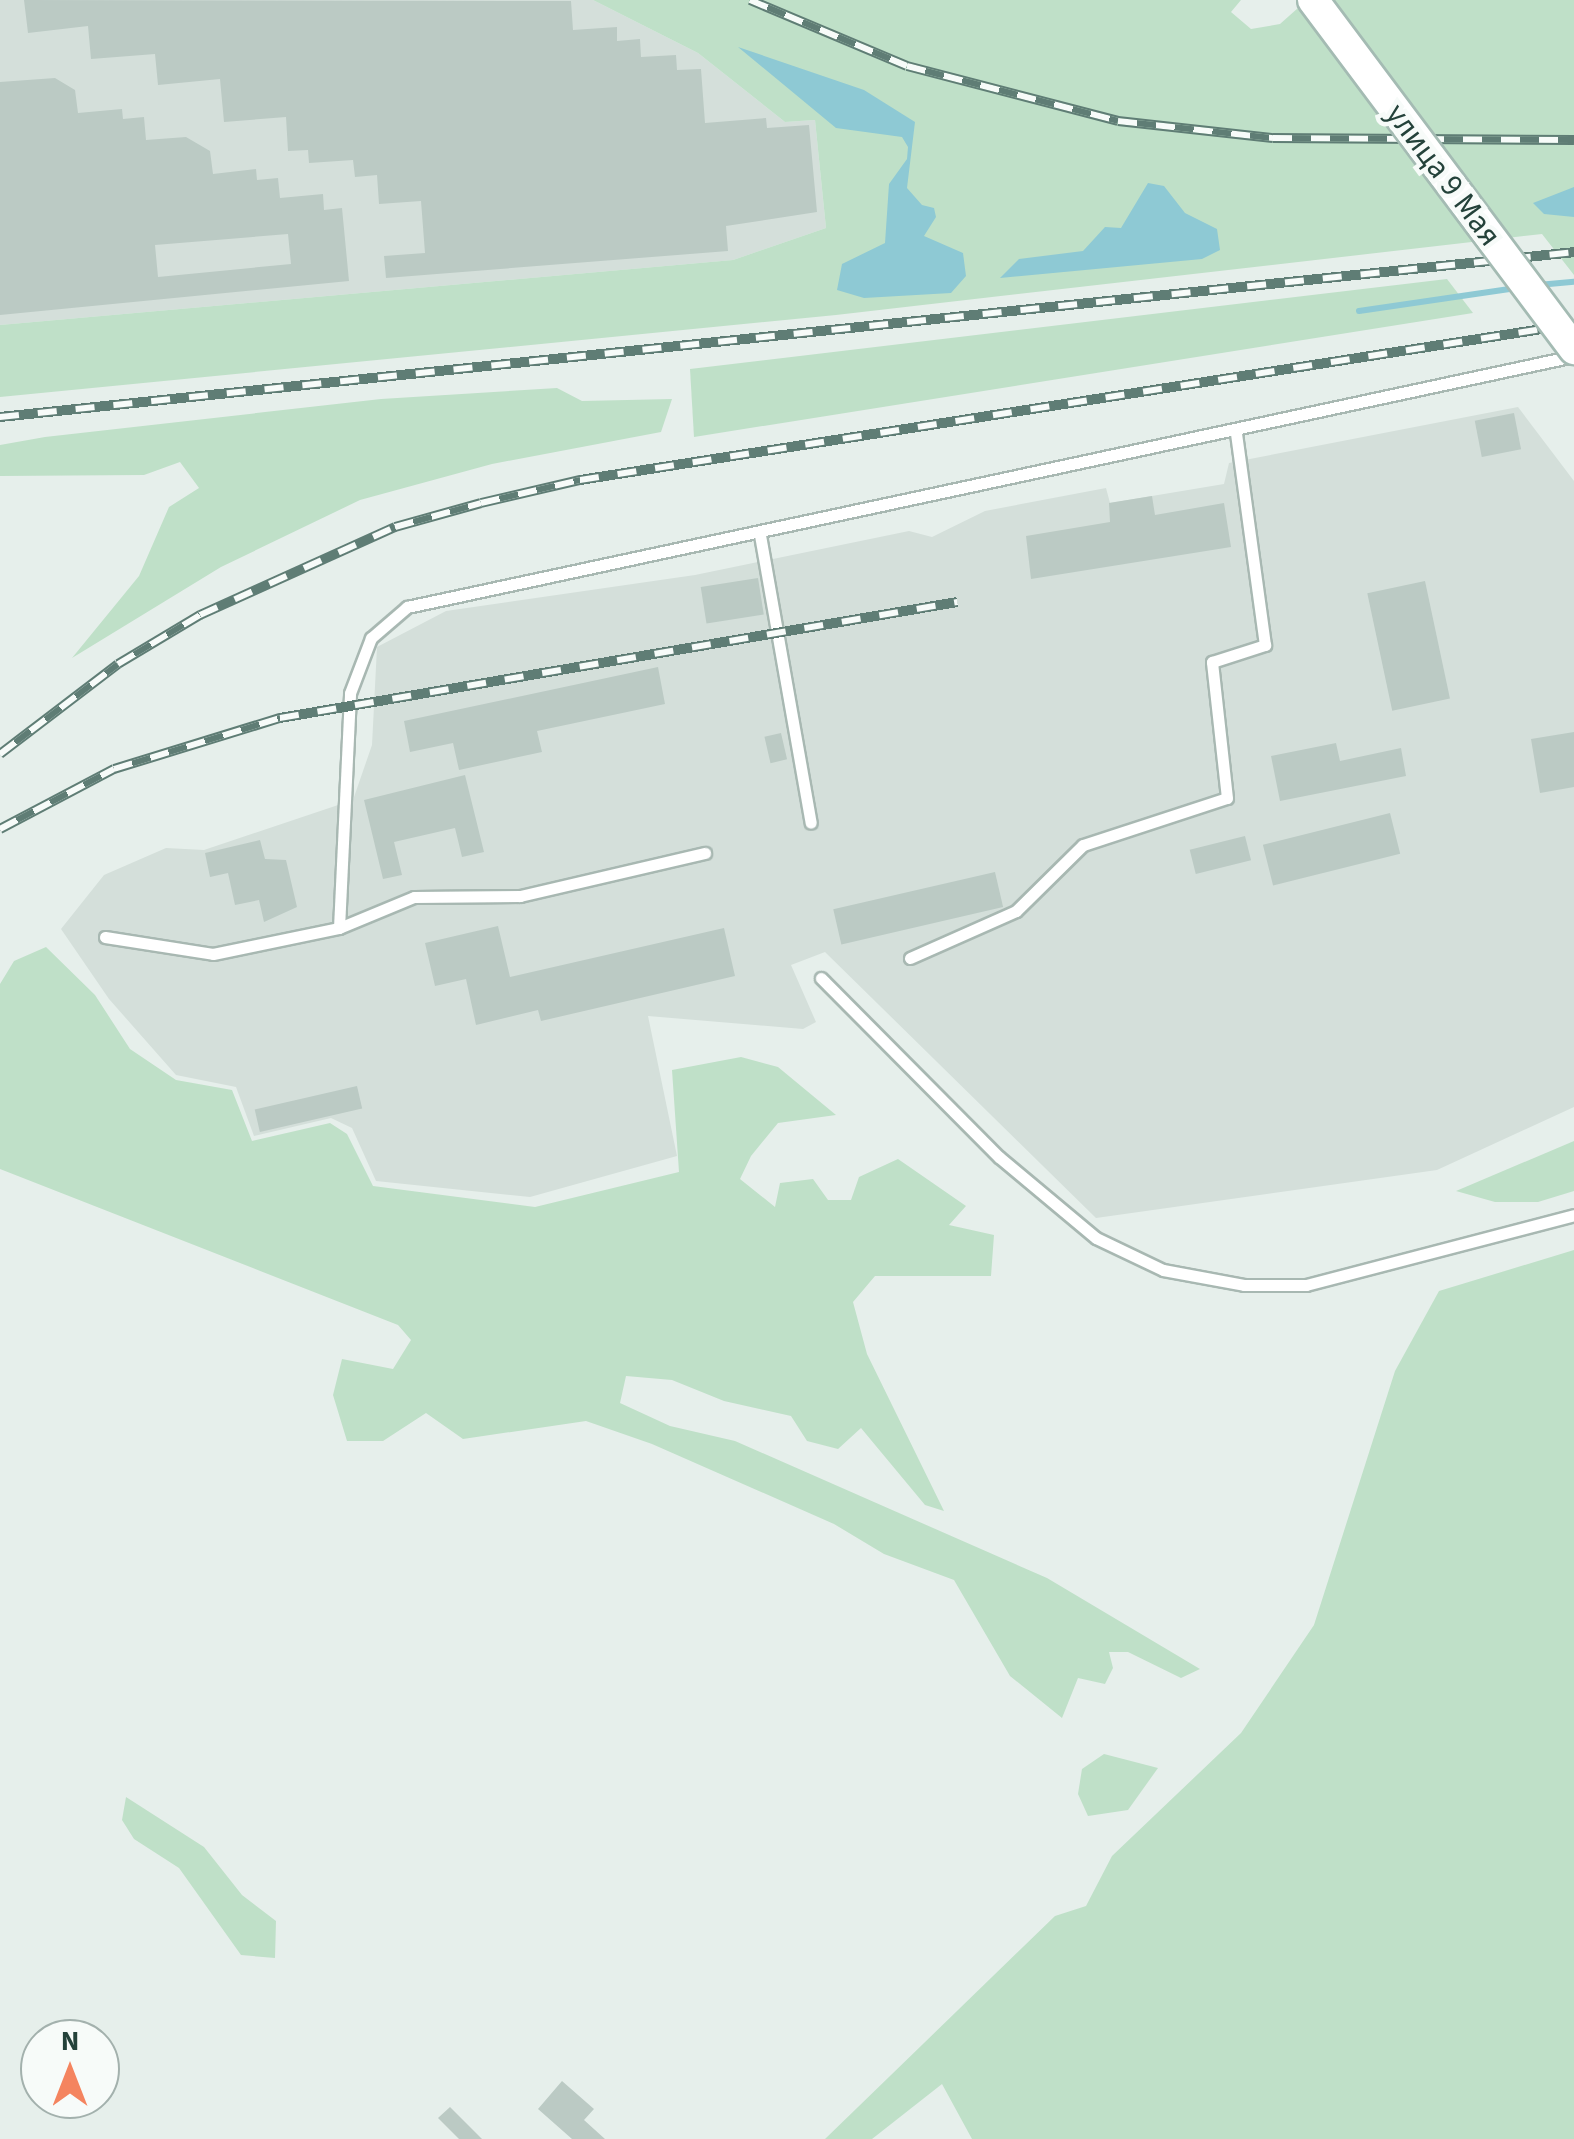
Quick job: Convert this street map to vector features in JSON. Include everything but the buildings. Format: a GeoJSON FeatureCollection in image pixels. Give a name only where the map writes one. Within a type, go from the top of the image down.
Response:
{"type":"FeatureCollection","features":[{"type":"Feature","properties":{"kind":"main road","name":"улица 9 Мая"},"geometry":{"type":"LineString","coordinates":[[1313,0],[1574,353]]}},
{"type":"Feature","properties":{"kind":"lane"},"geometry":{"type":"LineString","coordinates":[[340,928],[350,693],[371,638],[407,608],[1236,432],[1574,353]]}},
{"type":"Feature","properties":{"kind":"lane"},"geometry":{"type":"LineString","coordinates":[[910,958],[1016,911],[1082,846],[1227,798],[1212,662],[1265,645],[1236,432]]}},
{"type":"Feature","properties":{"kind":"lane"},"geometry":{"type":"LineString","coordinates":[[760,535],[810,823]]}},
{"type":"Feature","properties":{"kind":"lane"},"geometry":{"type":"LineString","coordinates":[[105,938],[213,954],[340,928],[414,897],[520,896],[705,854]]}},
{"type":"Feature","properties":{"kind":"lane"},"geometry":{"type":"LineString","coordinates":[[821,978],[999,1157],[1096,1238],[1162,1270],[1244,1285],[1306,1285],[1574,1215]]}},
{"type":"Feature","properties":{"kind":"shaded area"},"geometry":{"type":"Polygon","coordinates":[[[0,0],[593,0],[698,53],[785,122],[815,120],[826,228],[733,260],[0,325],[0,0]]]}},
{"type":"Feature","properties":{"kind":"shaded area"},"geometry":{"type":"Polygon","coordinates":[[[1518,407],[1574,481],[1574,1107],[1437,1170],[1096,1218],[825,952],[791,965],[816,1022],[803,1029],[648,1016],[677,1156],[530,1197],[376,1181],[352,1128],[331,1118],[254,1136],[236,1087],[176,1075],[109,999],[61,929],[104,875],[166,848],[204,850],[353,800],[372,745],[377,647],[446,611],[695,575],[909,531],[932,537],[985,511],[1106,488],[1110,503],[1224,484],[1229,463],[1518,407]]]}},
{"type":"Feature","properties":{"kind":"green space"},"geometry":{"type":"Polygon","coordinates":[[[593,0],[1241,0],[1231,12],[1251,29],[1280,24],[1307,0],[1574,0],[1574,275],[1542,234],[836,315],[0,397],[0,325],[733,260],[826,228],[815,120],[785,122],[698,53],[593,0]]]}},
{"type":"Feature","properties":{"kind":"green space"},"geometry":{"type":"Polygon","coordinates":[[[1447,279],[1473,313],[694,437],[690,369],[1447,279]]]}},
{"type":"Feature","properties":{"kind":"green space"},"geometry":{"type":"Polygon","coordinates":[[[557,388],[582,401],[672,399],[661,432],[492,464],[360,500],[221,567],[72,658],[139,576],[169,507],[199,488],[180,462],[144,475],[0,476],[0,445],[45,437],[381,399],[557,388]]]}},
{"type":"Feature","properties":{"kind":"green space"},"geometry":{"type":"Polygon","coordinates":[[[46,947],[95,995],[130,1049],[176,1080],[232,1090],[252,1141],[330,1123],[347,1134],[373,1186],[535,1207],[679,1172],[672,1070],[741,1057],[778,1067],[836,1115],[778,1123],[751,1156],[740,1179],[775,1207],[780,1183],[813,1179],[828,1200],[851,1200],[859,1177],[898,1159],[966,1206],[949,1225],[994,1235],[991,1276],[875,1276],[853,1302],[867,1354],[944,1511],[925,1505],[861,1428],[838,1449],[807,1441],[791,1416],[724,1401],[672,1380],[626,1376],[620,1403],[670,1426],[735,1441],[1047,1578],[1200,1669],[1181,1678],[1128,1652],[1109,1652],[1113,1668],[1105,1684],[1078,1678],[1062,1718],[1010,1676],[954,1580],[884,1554],[834,1524],[652,1444],[586,1421],[463,1439],[426,1413],[383,1441],[347,1441],[333,1395],[342,1359],[393,1369],[411,1340],[398,1325],[0,1169],[0,984],[14,961],[46,947]]]}},
{"type":"Feature","properties":{"kind":"green space"},"geometry":{"type":"Polygon","coordinates":[[[1574,1141],[1574,1191],[1538,1202],[1495,1202],[1456,1191],[1574,1141]]]}},
{"type":"Feature","properties":{"kind":"green space"},"geometry":{"type":"Polygon","coordinates":[[[1574,1250],[1574,2139],[972,2139],[942,2084],[872,2139],[825,2139],[1055,1916],[1086,1906],[1112,1856],[1241,1733],[1314,1625],[1395,1371],[1439,1291],[1574,1250]]]}},
{"type":"Feature","properties":{"kind":"green space"},"geometry":{"type":"Polygon","coordinates":[[[1104,1754],[1158,1768],[1128,1810],[1088,1816],[1078,1794],[1082,1769],[1104,1754]]]}},
{"type":"Feature","properties":{"kind":"green space"},"geometry":{"type":"Polygon","coordinates":[[[126,1797],[204,1847],[242,1895],[276,1921],[275,1958],[241,1955],[179,1868],[134,1839],[122,1820],[126,1797]]]}},
{"type":"Feature","properties":{"kind":"water"},"geometry":{"type":"Polygon","coordinates":[[[738,47],[864,90],[915,122],[907,188],[922,205],[934,208],[936,217],[924,236],[963,253],[966,276],[951,293],[864,298],[837,290],[842,264],[885,243],[889,184],[907,159],[908,147],[902,137],[836,128],[738,47]]]}},
{"type":"Feature","properties":{"kind":"water"},"geometry":{"type":"Polygon","coordinates":[[[1148,183],[1164,186],[1185,213],[1217,229],[1220,250],[1202,259],[1000,278],[1019,259],[1083,251],[1105,227],[1121,228],[1148,183]]]}},
{"type":"Feature","properties":{"kind":"water"},"geometry":{"type":"Polygon","coordinates":[[[1574,187],[1574,217],[1544,214],[1533,203],[1574,187]]]}},
{"type":"Feature","properties":{"kind":"waterway"},"geometry":{"type":"LineString","coordinates":[[1538,285],[1574,282]]}},
{"type":"Feature","properties":{"kind":"waterway"},"geometry":{"type":"LineString","coordinates":[[1359,311],[1516,288]]}},
{"type":"Feature","properties":{"kind":"railway"},"geometry":{"type":"LineString","coordinates":[[750,0],[907,66],[1118,121],[1273,138],[1574,140]]}},
{"type":"Feature","properties":{"kind":"railway"},"geometry":{"type":"LineString","coordinates":[[0,417],[1574,252]]}},
{"type":"Feature","properties":{"kind":"railway"},"geometry":{"type":"LineString","coordinates":[[0,754],[118,664],[200,615],[395,527],[481,503],[580,480],[1574,324]]}},
{"type":"Feature","properties":{"kind":"railway"},"geometry":{"type":"LineString","coordinates":[[0,829],[114,769],[280,718],[957,602]]}}]}
